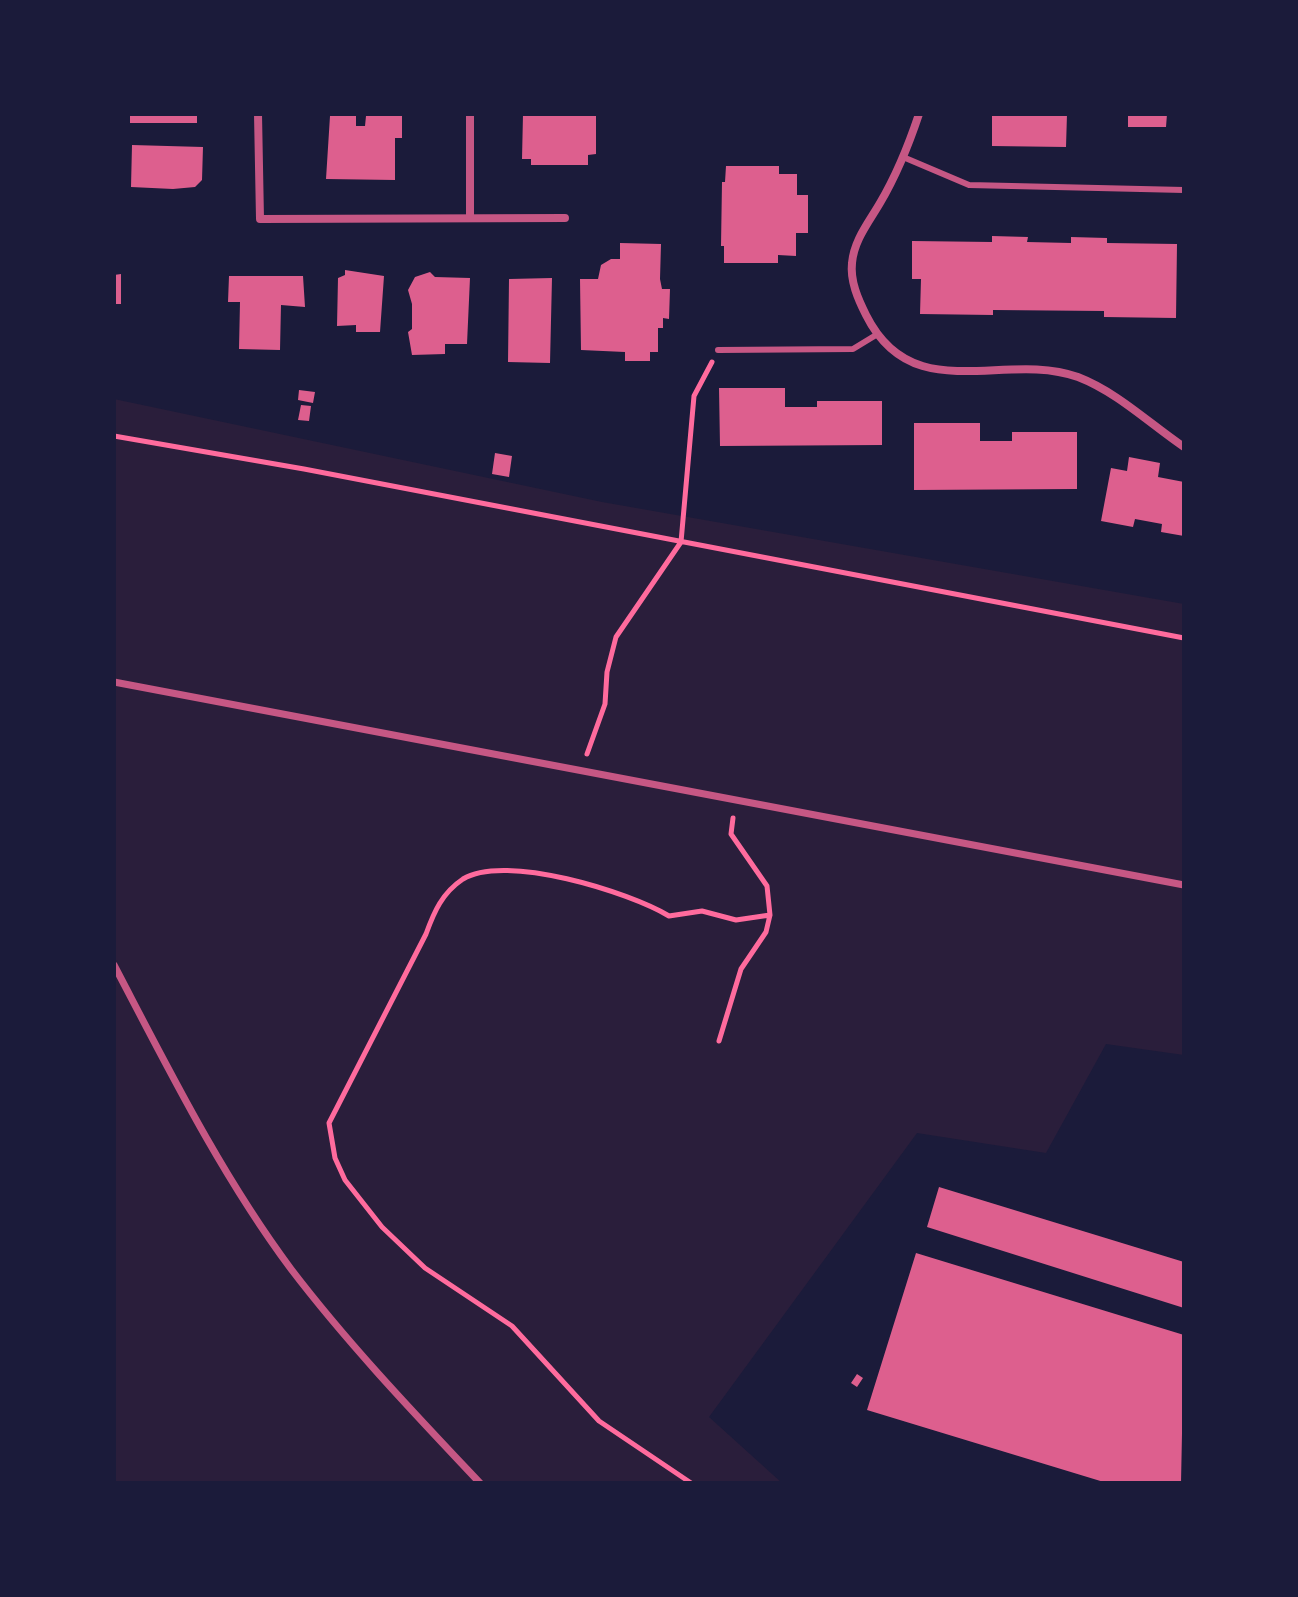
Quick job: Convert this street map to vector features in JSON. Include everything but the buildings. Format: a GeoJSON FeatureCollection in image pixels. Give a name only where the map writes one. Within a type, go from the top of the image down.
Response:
{"type":"FeatureCollection","features":[{"type":"Feature","properties":{"kind":"street"},"geometry":{"type":"LineString","coordinates":[[258,114],[260,219],[565,218]]}},
{"type":"Feature","properties":{"kind":"street"},"geometry":{"type":"LineString","coordinates":[[470,114],[470,218]]}},
{"type":"Feature","properties":{"kind":"street"},"geometry":{"type":"LineString","coordinates":[[919,114],[903,157],[861,233],[852,263],[856,296],[876,335],[907,361],[943,372],[1038,370],[1076,376],[1107,391],[1184,447]]}},
{"type":"Feature","properties":{"kind":"street"},"geometry":{"type":"LineString","coordinates":[[114,682],[1184,885]]}},
{"type":"Feature","properties":{"kind":"street"},"geometry":{"type":"LineString","coordinates":[[114,965],[219,1161],[291,1268],[379,1376],[480,1483]]}},
{"type":"Feature","properties":{"kind":"lane"},"geometry":{"type":"LineString","coordinates":[[903,157],[969,185],[1184,190]]}},
{"type":"Feature","properties":{"kind":"lane"},"geometry":{"type":"LineString","coordinates":[[718,350],[853,349],[876,335]]}},
{"type":"Feature","properties":{"kind":"path"},"geometry":{"type":"LineString","coordinates":[[594,734],[605,704],[607,672],[616,637],[681,542],[694,396],[718,350]]}},
{"type":"Feature","properties":{"kind":"path"},"geometry":{"type":"LineString","coordinates":[[114,436],[1184,638]]}},
{"type":"Feature","properties":{"kind":"path"},"geometry":{"type":"LineString","coordinates":[[719,1041],[741,969],[766,932],[770,915],[767,886],[731,834]]}},
{"type":"Feature","properties":{"kind":"path"},"geometry":{"type":"LineString","coordinates":[[691,1483],[599,1421],[512,1326],[425,1268],[382,1227],[345,1180],[335,1158],[329,1123],[426,934],[437,903],[464,879],[499,869],[584,880],[653,906],[669,916],[702,911],[736,920],[770,915]]}},
{"type":"Feature","properties":{"kind":"shaded area"},"geometry":{"type":"Polygon","coordinates":[[[114,399],[602,502],[1184,604],[1184,1055],[1106,1044],[1046,1153],[917,1133],[709,1417],[782,1483],[114,1483],[114,399]]]}}]}
